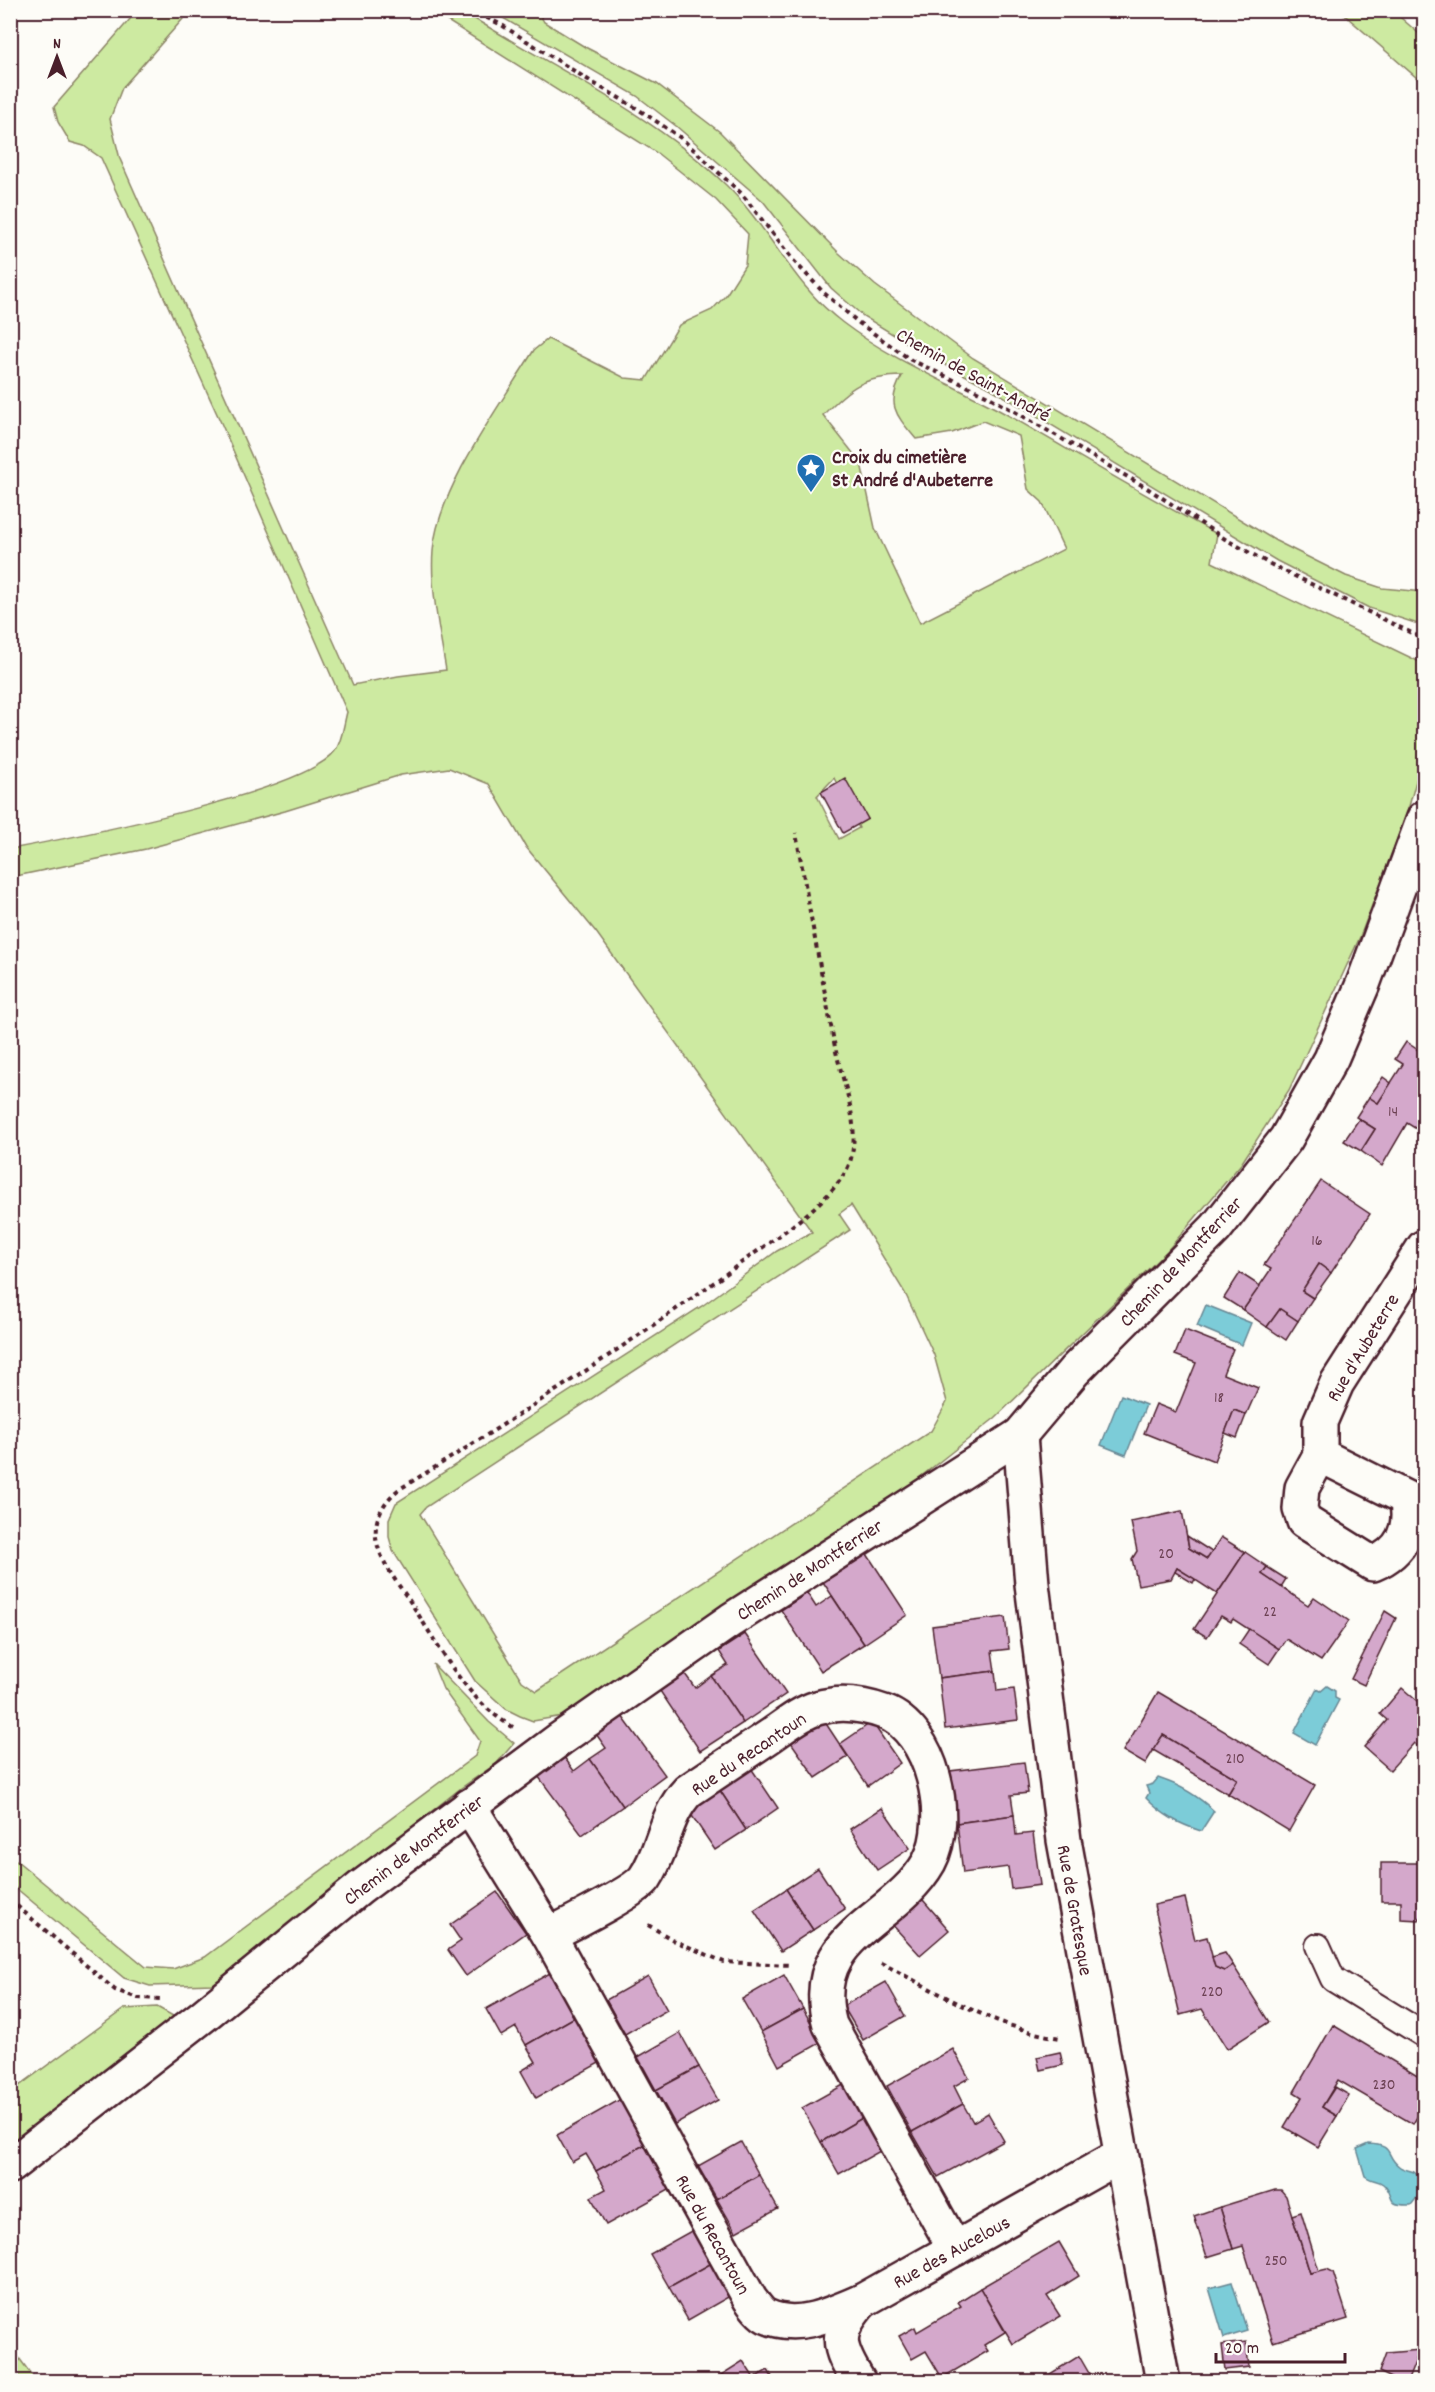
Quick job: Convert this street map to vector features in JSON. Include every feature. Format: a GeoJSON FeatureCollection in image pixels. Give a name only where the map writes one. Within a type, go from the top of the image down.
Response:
{"type":"FeatureCollection","features":[{"type":"Feature","properties":{"kind":"street","name":"Chemin de Montferrier"},"geometry":{"type":"LineString","coordinates":[[10,2166],[204,2016],[360,1888],[560,1739],[730,1620],[1020,1435],[1074,1371],[1216,1228],[1286,1138],[1340,1038],[1367,974],[1425,818]]}},
{"type":"Feature","properties":{"kind":"street","name":"Rue d'Aubeterre"},"geometry":{"type":"LineString","coordinates":[[1320,1455],[1320,1422],[1337,1383],[1425,1247]]}},
{"type":"Feature","properties":{"kind":"street","name":"Rue de Gratesque"},"geometry":{"type":"LineString","coordinates":[[1020,1435],[1032,1584],[1064,1840],[1163,2382]]}},
{"type":"Feature","properties":{"kind":"street","name":"Rue du Recantoun"},"geometry":{"type":"LineString","coordinates":[[549,1935],[628,1892],[644,1880],[654,1862],[676,1803],[688,1791],[795,1719],[816,1708],[840,1704],[866,1706],[894,1716],[924,1748],[932,1768],[938,1818],[937,1840],[930,1860],[918,1879],[843,1945],[831,1965],[825,1986],[825,2006],[830,2025],[955,2249]]}},
{"type":"Feature","properties":{"kind":"street","name":"Rue du Recantoun"},"geometry":{"type":"LineString","coordinates":[[469,1806],[549,1935],[750,2299],[765,2316],[792,2322],[822,2318],[862,2301]]}},
{"type":"Feature","properties":{"kind":"street","name":"Rue des Aucelous"},"geometry":{"type":"LineString","coordinates":[[859,2382],[844,2357],[839,2336],[848,2318],[862,2301],[1120,2156]]}},
{"type":"Feature","properties":{"kind":"lane"},"geometry":{"type":"LineString","coordinates":[[1318,1946],[1333,1979],[1425,2035]]}},
{"type":"Feature","properties":{"kind":"path","name":"Chemin de Saint-André"},"geometry":{"type":"LineString","coordinates":[[470,10],[500,24],[590,81],[638,108],[681,138],[742,194],[793,260],[824,293],[859,323],[911,360],[986,394],[1147,488],[1243,549],[1337,598],[1425,639]]}},
{"type":"Feature","properties":{"kind":"path"},"geometry":{"type":"LineString","coordinates":[[560,1739],[519,1730],[484,1706],[447,1659],[395,1579],[376,1542],[376,1523],[381,1509],[398,1490],[547,1398],[657,1324],[787,1229],[836,1187],[850,1162],[853,1133],[796,832]]}},
{"type":"Feature","properties":{"kind":"path"},"geometry":{"type":"LineString","coordinates":[[10,1900],[115,1990],[138,1998],[164,1999],[204,2016]]}},
{"type":"Feature","properties":{"kind":"green space"},"geometry":{"type":"Polygon","coordinates":[[[430,10],[462,11],[598,91],[665,134],[726,185],[742,202],[810,292],[825,308],[862,337],[902,361],[1006,414],[1217,534],[1212,562],[1424,664],[1424,752],[1408,810],[1360,937],[1289,1090],[1241,1164],[1167,1251],[995,1418],[905,1489],[563,1716],[533,1721],[506,1709],[475,1681],[393,1551],[389,1537],[389,1519],[396,1503],[702,1306],[777,1251],[812,1232],[596,932],[526,847],[489,784],[449,768],[401,775],[285,811],[146,849],[11,877],[11,849],[183,812],[234,798],[315,767],[335,751],[341,738],[347,712],[222,425],[101,158],[84,146],[70,142],[58,122],[54,107],[137,11],[190,11],[122,88],[110,119],[120,159],[353,685],[446,670],[436,611],[432,565],[437,526],[458,474],[534,350],[548,339],[625,378],[646,380],[679,325],[712,310],[726,295],[745,265],[748,234],[716,200],[657,153],[430,10]],[[902,376],[867,381],[858,385],[841,397],[823,415],[861,463],[875,528],[920,623],[1064,549],[1042,502],[1028,489],[1019,436],[983,421],[952,433],[916,439],[903,424],[894,403],[894,395],[902,376]],[[834,778],[817,796],[839,839],[859,828],[834,778]],[[851,1205],[839,1214],[850,1230],[426,1507],[420,1514],[522,1681],[537,1691],[931,1431],[947,1402],[934,1355],[905,1293],[851,1205]]]}},
{"type":"Feature","properties":{"kind":"green space"},"geometry":{"type":"Polygon","coordinates":[[[491,11],[538,11],[544,22],[585,47],[657,84],[720,132],[839,253],[875,285],[973,358],[1276,541],[1346,576],[1382,588],[1424,592],[1424,626],[1369,608],[1277,561],[990,388],[930,357],[863,316],[831,288],[763,201],[676,126],[637,96],[491,11]]]}},
{"type":"Feature","properties":{"kind":"green space"},"geometry":{"type":"Polygon","coordinates":[[[1340,11],[1393,11],[1424,38],[1424,84],[1340,11]]]}},
{"type":"Feature","properties":{"kind":"green space"},"geometry":{"type":"Polygon","coordinates":[[[433,1664],[489,1722],[514,1743],[497,1763],[461,1788],[213,1984],[150,1986],[124,1978],[11,1884],[11,1856],[146,1967],[173,1969],[205,1957],[475,1756],[480,1741],[443,1689],[433,1664]]]}},
{"type":"Feature","properties":{"kind":"green space"},"geometry":{"type":"Polygon","coordinates":[[[157,2007],[175,2017],[11,2147],[11,2092],[124,2009],[157,2007]]]}},
{"type":"Feature","properties":{"kind":"green space"},"geometry":{"type":"Polygon","coordinates":[[[11,2347],[36,2381],[11,2381],[11,2347]]]}},
{"type":"Feature","properties":{"kind":"water"},"geometry":{"type":"Polygon","coordinates":[[[1206,1305],[1251,1323],[1242,1345],[1197,1326],[1206,1305]]]}},
{"type":"Feature","properties":{"kind":"water"},"geometry":{"type":"Polygon","coordinates":[[[1121,1395],[1146,1405],[1126,1455],[1101,1445],[1121,1395]]]}},
{"type":"Feature","properties":{"kind":"water"},"geometry":{"type":"Polygon","coordinates":[[[1327,1686],[1335,1691],[1335,1698],[1339,1700],[1315,1745],[1294,1733],[1317,1689],[1321,1691],[1327,1686]]]}},
{"type":"Feature","properties":{"kind":"water"},"geometry":{"type":"Polygon","coordinates":[[[1158,1778],[1188,1791],[1214,1811],[1201,1831],[1171,1818],[1146,1798],[1149,1793],[1146,1786],[1153,1784],[1158,1778]]]}},
{"type":"Feature","properties":{"kind":"water"},"geometry":{"type":"Polygon","coordinates":[[[1368,2144],[1383,2146],[1395,2163],[1403,2169],[1414,2172],[1421,2180],[1421,2189],[1411,2205],[1397,2204],[1383,2184],[1365,2176],[1357,2149],[1368,2144]]]}},
{"type":"Feature","properties":{"kind":"water"},"geometry":{"type":"Polygon","coordinates":[[[1232,2282],[1247,2331],[1224,2338],[1209,2288],[1232,2282]]]}},
{"type":"Feature","properties":{"kind":"building"},"geometry":{"type":"Polygon","coordinates":[[[845,778],[868,819],[843,833],[821,792],[845,778]]]}},
{"type":"Feature","properties":{"kind":"building"},"geometry":{"type":"Polygon","coordinates":[[[1406,1042],[1424,1054],[1424,1120],[1418,1130],[1407,1123],[1382,1166],[1361,1151],[1375,1129],[1356,1117],[1369,1097],[1378,1103],[1403,1064],[1395,1059],[1406,1042]]]}},
{"type":"Feature","properties":{"kind":"building"},"geometry":{"type":"Polygon","coordinates":[[[1383,1077],[1391,1083],[1378,1103],[1369,1097],[1383,1077]]]}},
{"type":"Feature","properties":{"kind":"building"},"geometry":{"type":"Polygon","coordinates":[[[1359,1119],[1375,1129],[1361,1151],[1344,1141],[1359,1119]]]}},
{"type":"Feature","properties":{"kind":"building"},"geometry":{"type":"Polygon","coordinates":[[[1321,1181],[1370,1214],[1331,1273],[1319,1264],[1302,1291],[1313,1298],[1298,1321],[1280,1309],[1267,1327],[1243,1310],[1271,1269],[1264,1265],[1321,1181]]]}},
{"type":"Feature","properties":{"kind":"building"},"geometry":{"type":"Polygon","coordinates":[[[1319,1264],[1331,1273],[1313,1298],[1302,1291],[1319,1264]]]}},
{"type":"Feature","properties":{"kind":"building"},"geometry":{"type":"Polygon","coordinates":[[[1240,1273],[1260,1286],[1243,1310],[1224,1298],[1240,1273]]]}},
{"type":"Feature","properties":{"kind":"building"},"geometry":{"type":"Polygon","coordinates":[[[1280,1309],[1298,1321],[1286,1340],[1267,1327],[1280,1309]]]}},
{"type":"Feature","properties":{"kind":"building"},"geometry":{"type":"Polygon","coordinates":[[[1185,1330],[1233,1349],[1223,1374],[1258,1388],[1246,1415],[1234,1410],[1214,1461],[1144,1433],[1156,1404],[1176,1412],[1196,1363],[1175,1355],[1185,1330]]]}},
{"type":"Feature","properties":{"kind":"building"},"geometry":{"type":"Polygon","coordinates":[[[1234,1410],[1246,1415],[1237,1438],[1225,1433],[1234,1410]]]}},
{"type":"Feature","properties":{"kind":"building"},"geometry":{"type":"Polygon","coordinates":[[[1182,1511],[1189,1548],[1207,1559],[1221,1537],[1245,1552],[1217,1594],[1177,1568],[1171,1579],[1138,1585],[1132,1559],[1137,1551],[1131,1522],[1182,1511]]]}},
{"type":"Feature","properties":{"kind":"building"},"geometry":{"type":"Polygon","coordinates":[[[1187,1536],[1212,1552],[1207,1559],[1189,1548],[1187,1536]]]}},
{"type":"Feature","properties":{"kind":"building"},"geometry":{"type":"Polygon","coordinates":[[[1245,1552],[1267,1567],[1262,1574],[1308,1605],[1314,1597],[1349,1621],[1321,1661],[1286,1639],[1279,1649],[1233,1619],[1231,1622],[1221,1616],[1207,1637],[1194,1629],[1245,1552]]]}},
{"type":"Feature","properties":{"kind":"building"},"geometry":{"type":"Polygon","coordinates":[[[867,1554],[907,1615],[864,1644],[823,1582],[867,1554]]]}},
{"type":"Feature","properties":{"kind":"building"},"geometry":{"type":"Polygon","coordinates":[[[1267,1567],[1286,1579],[1281,1587],[1262,1574],[1267,1567]]]}},
{"type":"Feature","properties":{"kind":"building"},"geometry":{"type":"Polygon","coordinates":[[[1177,1568],[1195,1579],[1193,1583],[1175,1572],[1177,1568]]]}},
{"type":"Feature","properties":{"kind":"building"},"geometry":{"type":"Polygon","coordinates":[[[807,1593],[816,1607],[832,1596],[864,1644],[821,1671],[781,1610],[807,1593]]]}},
{"type":"Feature","properties":{"kind":"building"},"geometry":{"type":"Polygon","coordinates":[[[1385,1611],[1396,1618],[1364,1685],[1351,1679],[1385,1611]]]}},
{"type":"Feature","properties":{"kind":"building"},"geometry":{"type":"Polygon","coordinates":[[[1005,1617],[1009,1649],[992,1651],[995,1671],[939,1678],[932,1626],[1005,1617]]]}},
{"type":"Feature","properties":{"kind":"building"},"geometry":{"type":"Polygon","coordinates":[[[1249,1629],[1279,1649],[1269,1664],[1239,1644],[1249,1629]]]}},
{"type":"Feature","properties":{"kind":"building"},"geometry":{"type":"Polygon","coordinates":[[[745,1634],[786,1694],[743,1723],[711,1676],[728,1665],[719,1651],[745,1634]]]}},
{"type":"Feature","properties":{"kind":"building"},"geometry":{"type":"Polygon","coordinates":[[[995,1671],[997,1691],[1014,1689],[1018,1720],[945,1729],[939,1678],[995,1671]]]}},
{"type":"Feature","properties":{"kind":"building"},"geometry":{"type":"Polygon","coordinates":[[[685,1674],[695,1688],[711,1676],[743,1723],[700,1751],[660,1691],[685,1674]]]}},
{"type":"Feature","properties":{"kind":"building"},"geometry":{"type":"Polygon","coordinates":[[[1402,1688],[1424,1707],[1424,1752],[1414,1743],[1390,1770],[1364,1747],[1387,1720],[1380,1714],[1402,1688]]]}},
{"type":"Feature","properties":{"kind":"building"},"geometry":{"type":"Polygon","coordinates":[[[1158,1692],[1315,1785],[1289,1831],[1228,1794],[1237,1779],[1163,1735],[1145,1764],[1123,1751],[1158,1692]]]}},
{"type":"Feature","properties":{"kind":"building"},"geometry":{"type":"Polygon","coordinates":[[[622,1716],[665,1775],[623,1806],[590,1759],[606,1748],[596,1734],[622,1716]]]}},
{"type":"Feature","properties":{"kind":"building"},"geometry":{"type":"Polygon","coordinates":[[[821,1716],[848,1757],[816,1778],[788,1738],[821,1716]]]}},
{"type":"Feature","properties":{"kind":"building"},"geometry":{"type":"Polygon","coordinates":[[[872,1722],[900,1763],[868,1786],[840,1744],[872,1722]]]}},
{"type":"Feature","properties":{"kind":"building"},"geometry":{"type":"Polygon","coordinates":[[[1163,1735],[1237,1779],[1228,1794],[1153,1750],[1163,1735]]]}},
{"type":"Feature","properties":{"kind":"building"},"geometry":{"type":"Polygon","coordinates":[[[564,1757],[574,1771],[590,1759],[623,1806],[582,1835],[538,1776],[564,1757]]]}},
{"type":"Feature","properties":{"kind":"building"},"geometry":{"type":"Polygon","coordinates":[[[1024,1762],[1028,1793],[1011,1795],[1014,1815],[957,1823],[950,1771],[1024,1762]]]}},
{"type":"Feature","properties":{"kind":"building"},"geometry":{"type":"Polygon","coordinates":[[[751,1768],[778,1808],[746,1830],[719,1789],[751,1768]]]}},
{"type":"Feature","properties":{"kind":"building"},"geometry":{"type":"Polygon","coordinates":[[[719,1789],[746,1830],[715,1850],[688,1810],[719,1789]]]}},
{"type":"Feature","properties":{"kind":"building"},"geometry":{"type":"Polygon","coordinates":[[[882,1808],[910,1848],[877,1870],[850,1829],[882,1808]]]}},
{"type":"Feature","properties":{"kind":"building"},"geometry":{"type":"Polygon","coordinates":[[[1014,1815],[1016,1835],[1033,1833],[1040,1885],[1011,1889],[1008,1867],[963,1873],[957,1823],[1014,1815]]]}},
{"type":"Feature","properties":{"kind":"building"},"geometry":{"type":"Polygon","coordinates":[[[1381,1863],[1424,1863],[1424,1915],[1422,1913],[1419,1920],[1401,1919],[1401,1901],[1381,1901],[1381,1863]]]}},
{"type":"Feature","properties":{"kind":"building"},"geometry":{"type":"Polygon","coordinates":[[[818,1868],[845,1909],[813,1930],[786,1889],[818,1868]]]}},
{"type":"Feature","properties":{"kind":"building"},"geometry":{"type":"Polygon","coordinates":[[[786,1889],[813,1930],[781,1951],[754,1910],[786,1889]]]}},
{"type":"Feature","properties":{"kind":"building"},"geometry":{"type":"Polygon","coordinates":[[[497,1892],[526,1933],[466,1976],[448,1950],[461,1941],[450,1925],[497,1892]]]}},
{"type":"Feature","properties":{"kind":"building"},"geometry":{"type":"Polygon","coordinates":[[[917,1893],[949,1930],[920,1955],[887,1919],[917,1893]]]}},
{"type":"Feature","properties":{"kind":"building"},"geometry":{"type":"Polygon","coordinates":[[[1185,1898],[1195,1940],[1207,1937],[1215,1967],[1224,1971],[1233,1965],[1269,2022],[1227,2049],[1202,2009],[1180,2015],[1154,1905],[1185,1898]]]}},
{"type":"Feature","properties":{"kind":"building"},"geometry":{"type":"Polygon","coordinates":[[[1225,1953],[1233,1965],[1224,1971],[1215,1967],[1212,1957],[1225,1953]]]}},
{"type":"Feature","properties":{"kind":"building"},"geometry":{"type":"Polygon","coordinates":[[[550,1973],[575,2017],[526,2045],[516,2027],[501,2036],[486,2009],[550,1973]]]}},
{"type":"Feature","properties":{"kind":"building"},"geometry":{"type":"Polygon","coordinates":[[[784,1975],[803,2009],[761,2032],[742,1999],[784,1975]]]}},
{"type":"Feature","properties":{"kind":"building"},"geometry":{"type":"Polygon","coordinates":[[[648,1976],[667,2010],[625,2034],[606,2000],[648,1976]]]}},
{"type":"Feature","properties":{"kind":"building"},"geometry":{"type":"Polygon","coordinates":[[[886,1982],[905,2016],[863,2040],[843,2006],[886,1982]]]}},
{"type":"Feature","properties":{"kind":"building"},"geometry":{"type":"Polygon","coordinates":[[[803,2009],[822,2042],[779,2066],[761,2032],[803,2009]]]}},
{"type":"Feature","properties":{"kind":"building"},"geometry":{"type":"Polygon","coordinates":[[[575,2017],[601,2062],[536,2098],[521,2071],[536,2062],[526,2045],[575,2017]]]}},
{"type":"Feature","properties":{"kind":"building"},"geometry":{"type":"Polygon","coordinates":[[[1333,2025],[1424,2080],[1424,2105],[1413,2124],[1338,2080],[1322,2107],[1337,2116],[1318,2147],[1284,2127],[1302,2097],[1294,2092],[1333,2025]]]}},
{"type":"Feature","properties":{"kind":"building"},"geometry":{"type":"Polygon","coordinates":[[[680,2033],[699,2067],[656,2090],[638,2057],[680,2033]]]}},
{"type":"Feature","properties":{"kind":"building"},"geometry":{"type":"Polygon","coordinates":[[[953,2049],[969,2078],[954,2086],[963,2104],[912,2132],[887,2086],[953,2049]]]}},
{"type":"Feature","properties":{"kind":"building"},"geometry":{"type":"Polygon","coordinates":[[[1060,2052],[1063,2065],[1040,2070],[1037,2057],[1060,2052]]]}},
{"type":"Feature","properties":{"kind":"building"},"geometry":{"type":"Polygon","coordinates":[[[699,2067],[718,2100],[675,2124],[656,2090],[699,2067]]]}},
{"type":"Feature","properties":{"kind":"building"},"geometry":{"type":"Polygon","coordinates":[[[845,2084],[864,2117],[821,2142],[802,2108],[845,2084]]]}},
{"type":"Feature","properties":{"kind":"building"},"geometry":{"type":"Polygon","coordinates":[[[1335,2087],[1349,2095],[1337,2116],[1322,2107],[1335,2087]]]}},
{"type":"Feature","properties":{"kind":"building"},"geometry":{"type":"Polygon","coordinates":[[[621,2099],[646,2144],[596,2171],[586,2154],[572,2162],[557,2135],[621,2099]]]}},
{"type":"Feature","properties":{"kind":"building"},"geometry":{"type":"Polygon","coordinates":[[[963,2104],[973,2122],[988,2113],[1004,2141],[938,2177],[912,2132],[963,2104]]]}},
{"type":"Feature","properties":{"kind":"building"},"geometry":{"type":"Polygon","coordinates":[[[864,2117],[882,2150],[839,2174],[821,2142],[864,2117]]]}},
{"type":"Feature","properties":{"kind":"building"},"geometry":{"type":"Polygon","coordinates":[[[741,2142],[759,2175],[717,2199],[698,2166],[741,2142]]]}},
{"type":"Feature","properties":{"kind":"building"},"geometry":{"type":"Polygon","coordinates":[[[646,2144],[671,2189],[606,2225],[591,2197],[606,2189],[596,2171],[646,2144]]]}},
{"type":"Feature","properties":{"kind":"building"},"geometry":{"type":"Polygon","coordinates":[[[759,2175],[778,2209],[736,2232],[717,2199],[759,2175]]]}},
{"type":"Feature","properties":{"kind":"building"},"geometry":{"type":"Polygon","coordinates":[[[1281,2190],[1286,2196],[1310,2273],[1327,2269],[1333,2272],[1348,2319],[1273,2342],[1243,2246],[1233,2249],[1220,2207],[1281,2190]]]}},
{"type":"Feature","properties":{"kind":"building"},"geometry":{"type":"Polygon","coordinates":[[[1220,2207],[1233,2249],[1207,2257],[1194,2216],[1220,2207]]]}},
{"type":"Feature","properties":{"kind":"building"},"geometry":{"type":"Polygon","coordinates":[[[1301,2212],[1319,2271],[1310,2273],[1292,2215],[1301,2212]]]}},
{"type":"Feature","properties":{"kind":"building"},"geometry":{"type":"Polygon","coordinates":[[[693,2230],[712,2263],[669,2287],[650,2254],[693,2230]]]}},
{"type":"Feature","properties":{"kind":"building"},"geometry":{"type":"Polygon","coordinates":[[[1059,2242],[1079,2276],[1047,2296],[1060,2316],[1013,2344],[980,2288],[1059,2242]]]}},
{"type":"Feature","properties":{"kind":"building"},"geometry":{"type":"Polygon","coordinates":[[[712,2263],[730,2296],[688,2320],[669,2287],[712,2263]]]}},
{"type":"Feature","properties":{"kind":"building"},"geometry":{"type":"Polygon","coordinates":[[[980,2288],[1005,2332],[984,2345],[988,2351],[942,2378],[926,2351],[912,2359],[899,2336],[915,2327],[917,2332],[961,2306],[958,2302],[980,2288]]]}},
{"type":"Feature","properties":{"kind":"building"},"geometry":{"type":"Polygon","coordinates":[[[1246,2342],[1249,2367],[1225,2370],[1222,2345],[1246,2342]]]}},
{"type":"Feature","properties":{"kind":"building"},"geometry":{"type":"Polygon","coordinates":[[[1420,2350],[1407,2382],[1400,2382],[1379,2372],[1386,2353],[1420,2350]]]}},
{"type":"Feature","properties":{"kind":"building"},"geometry":{"type":"Polygon","coordinates":[[[1079,2356],[1094,2382],[1037,2382],[1079,2356]]]}},
{"type":"Feature","properties":{"kind":"building"},"geometry":{"type":"Polygon","coordinates":[[[743,2361],[754,2378],[768,2370],[775,2382],[710,2382],[743,2361]]]}},
{"type":"Feature","properties":{"kind":"place","name":"Croix du cimetière St André d'Aubeterre"},"geometry":{"type":"Point","coordinates":[811,494]}}]}
